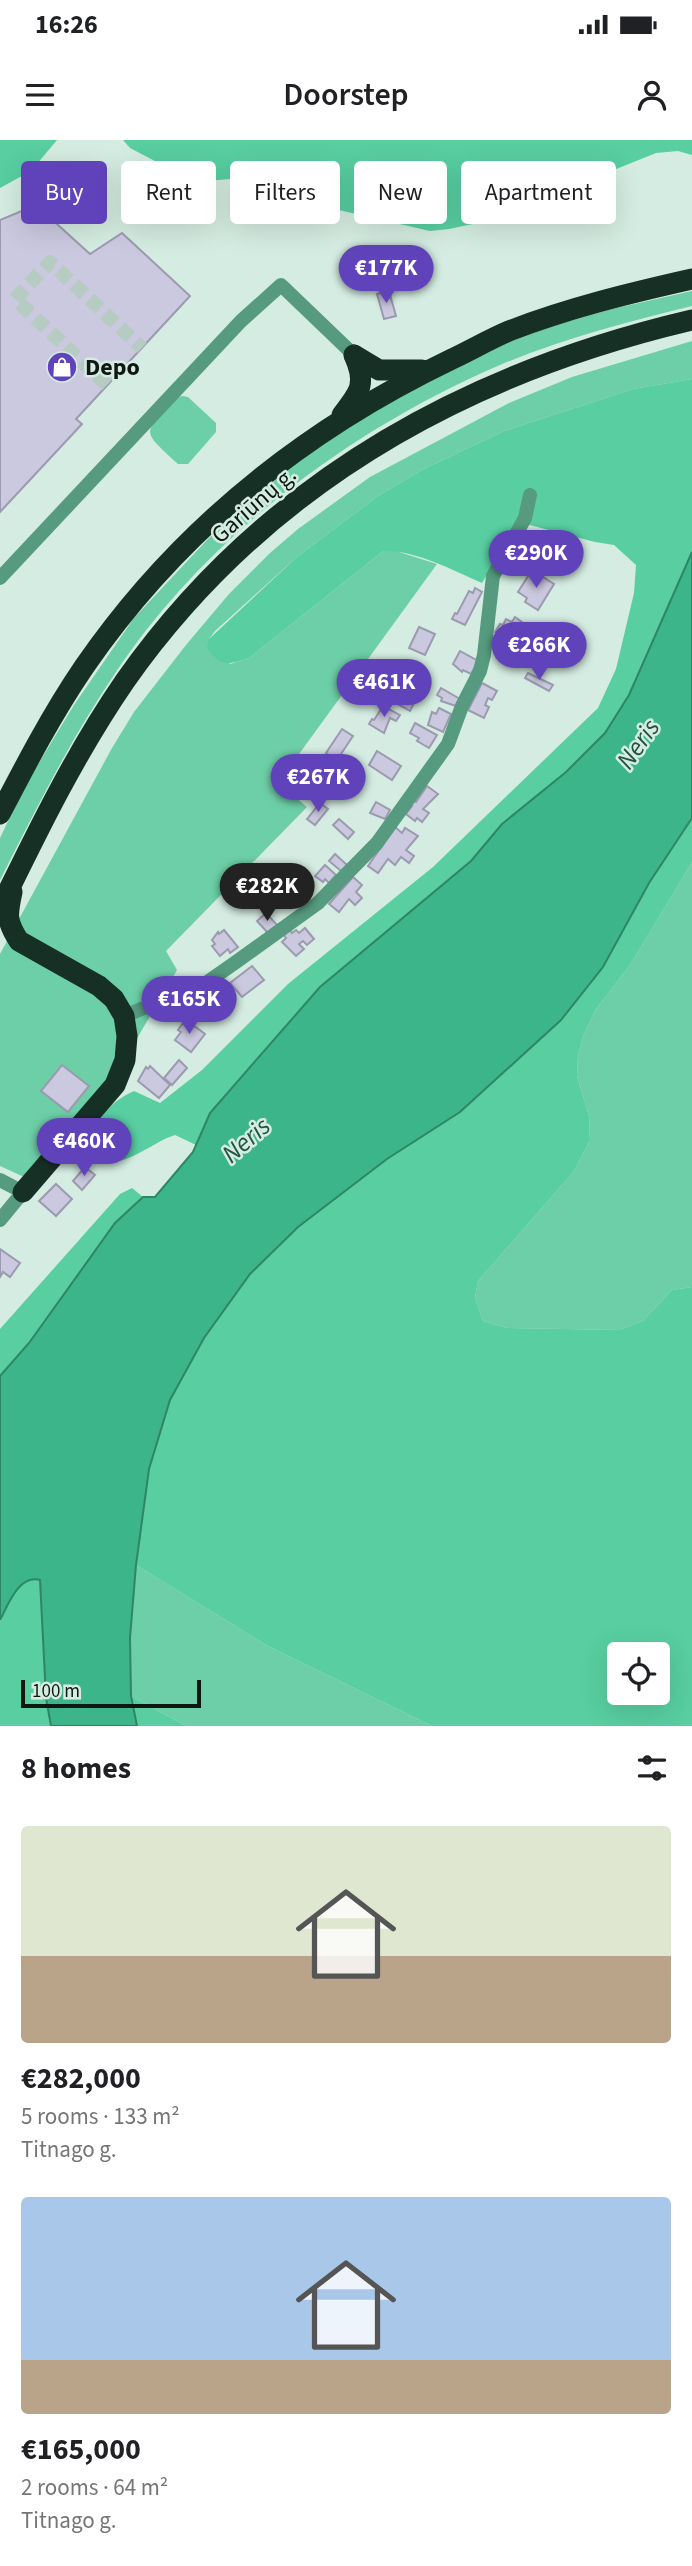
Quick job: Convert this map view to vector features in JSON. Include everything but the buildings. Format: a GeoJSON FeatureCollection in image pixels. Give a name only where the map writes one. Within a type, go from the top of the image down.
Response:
{"type":"FeatureCollection","features":[{"type":"Feature","properties":{"kind":"highway","name":"Gariūnų g."},"geometry":{"type":"LineString","coordinates":[[0,814],[53,715],[83,668],[155,577],[221,510],[259,477],[334,425],[431,369],[508,332],[571,310],[692,279]]}},
{"type":"Feature","properties":{"kind":"highway","name":"Gariūnų g."},"geometry":{"type":"LineString","coordinates":[[0,908],[67,775],[124,682],[151,646],[221,568],[305,494],[395,433],[462,397],[585,349],[692,320]]}},
{"type":"Feature","properties":{"kind":"highway"},"geometry":{"type":"LineString","coordinates":[[354,355],[379,370],[391,372],[431,369]]}},
{"type":"Feature","properties":{"kind":"highway"},"geometry":{"type":"LineString","coordinates":[[334,425],[360,389],[361,370],[354,355]]}},
{"type":"Feature","properties":{"kind":"highway"},"geometry":{"type":"LineString","coordinates":[[15,876],[8,909],[9,925],[19,941],[99,986],[114,999],[124,1016],[127,1036],[125,1059],[115,1085],[23,1192]]}},
{"type":"Feature","properties":{"kind":"highway"},"geometry":{"type":"LineString","coordinates":[[0,948],[14,948],[50,960]]}},
{"type":"Feature","properties":{"kind":"street"},"geometry":{"type":"LineString","coordinates":[[0,578],[241,321],[281,285],[354,355]]}},
{"type":"Feature","properties":{"kind":"street"},"geometry":{"type":"LineString","coordinates":[[124,1016],[206,983],[318,903],[377,843],[448,744],[462,706],[480,671],[486,647],[493,576],[525,518],[530,495]]}},
{"type":"Feature","properties":{"kind":"street"},"geometry":{"type":"LineString","coordinates":[[0,1181],[23,1192],[0,1220]]}},
{"type":"Feature","properties":{"kind":"shaded area"},"geometry":{"type":"Polygon","coordinates":[[[0,140],[57,140],[39,161],[21,161],[21,176],[0,188],[0,140]]]}},
{"type":"Feature","properties":{"kind":"shaded area"},"geometry":{"type":"Polygon","coordinates":[[[123,140],[692,140],[692,155],[678,151],[656,153],[616,169],[616,161],[461,161],[461,224],[473,224],[430,231],[400,224],[447,224],[447,161],[354,161],[354,214],[340,210],[340,161],[230,161],[230,179],[216,180],[216,161],[155,161],[130,148],[123,140]]]}},
{"type":"Feature","properties":{"kind":"shaded area"},"geometry":{"type":"Polygon","coordinates":[[[692,291],[692,306],[570,339],[500,365],[444,391],[337,454],[238,532],[193,576],[153,622],[116,672],[69,748],[0,880],[0,838],[26,784],[74,705],[134,618],[208,539],[302,457],[398,396],[492,349],[552,326],[692,291]]]}},
{"type":"Feature","properties":{"kind":"shaded area"},"geometry":{"type":"Polygon","coordinates":[[[692,341],[692,379],[633,389],[504,431],[422,470],[378,496],[297,557],[215,631],[209,639],[230,664],[249,658],[383,551],[396,551],[437,564],[278,783],[307,807],[166,951],[177,970],[115,1076],[24,1177],[0,1166],[0,954],[112,748],[134,712],[186,645],[229,594],[270,553],[298,529],[370,477],[509,403],[572,377],[692,341]]]}},
{"type":"Feature","properties":{"kind":"shaded area"},"geometry":{"type":"Polygon","coordinates":[[[692,379],[692,552],[629,695],[605,733],[566,772],[502,824],[471,861],[210,1113],[196,1145],[175,1135],[127,1159],[105,1159],[96,1152],[89,1136],[113,1104],[134,1091],[160,1103],[202,1070],[288,984],[433,867],[598,708],[616,669],[634,593],[636,565],[614,545],[518,522],[482,583],[421,557],[383,551],[249,658],[225,663],[207,648],[209,639],[297,557],[378,496],[422,470],[504,431],[633,389],[692,379]]]}},
{"type":"Feature","properties":{"kind":"shaded area"},"geometry":{"type":"Polygon","coordinates":[[[178,397],[188,397],[216,423],[216,432],[188,464],[178,464],[157,444],[150,431],[158,418],[178,397]]]}},
{"type":"Feature","properties":{"kind":"shaded area"},"geometry":{"type":"Polygon","coordinates":[[[692,818],[692,862],[630,965],[596,1009],[584,1034],[578,1055],[577,1076],[589,1116],[590,1140],[574,1171],[478,1281],[475,1298],[483,1321],[507,1328],[619,1330],[643,1321],[672,1290],[692,1287],[692,1726],[432,1726],[266,1645],[136,1565],[149,1469],[170,1400],[204,1338],[250,1274],[298,1227],[387,1159],[460,1112],[649,883],[692,818]]]}},
{"type":"Feature","properties":{"kind":"shaded area"},"geometry":{"type":"Polygon","coordinates":[[[692,862],[692,1287],[672,1290],[643,1321],[619,1330],[507,1328],[483,1321],[475,1298],[478,1281],[574,1171],[590,1140],[589,1116],[577,1076],[578,1055],[584,1034],[596,1009],[630,965],[692,862]]]}},
{"type":"Feature","properties":{"kind":"shaded area"},"geometry":{"type":"Polygon","coordinates":[[[132,1188],[143,1197],[115,1223],[29,1343],[0,1376],[0,1329],[120,1194],[132,1188]]]}},
{"type":"Feature","properties":{"kind":"shaded area"},"geometry":{"type":"Polygon","coordinates":[[[136,1565],[266,1645],[432,1726],[186,1726],[131,1696],[130,1638],[136,1565]]]}},
{"type":"Feature","properties":{"kind":"shaded area"},"geometry":{"type":"Polygon","coordinates":[[[36,1579],[40,1580],[42,1589],[46,1698],[51,1726],[0,1726],[1,1616],[18,1589],[36,1579]]]}},
{"type":"Feature","properties":{"kind":"shaded area"},"geometry":{"type":"Polygon","coordinates":[[[131,1696],[186,1726],[137,1726],[131,1696]]]}},
{"type":"Feature","properties":{"kind":"water","name":"Neris"},"geometry":{"type":"Polygon","coordinates":[[[692,552],[692,818],[649,883],[603,967],[561,1020],[460,1112],[387,1159],[298,1227],[250,1274],[204,1338],[170,1400],[149,1469],[136,1565],[130,1638],[131,1696],[137,1726],[51,1726],[46,1698],[40,1580],[33,1579],[20,1586],[0,1620],[0,1376],[29,1343],[115,1223],[143,1197],[155,1197],[193,1152],[210,1113],[320,987],[471,861],[502,824],[566,772],[605,733],[629,695],[692,552]]]}},
{"type":"Feature","properties":{"kind":"tunnel"},"geometry":{"type":"LineString","coordinates":[[107,385],[15,299],[50,262],[142,348]]}},
{"type":"Feature","properties":{"kind":"place","name":"Depo"},"geometry":{"type":"Point","coordinates":[62,367]}}]}
